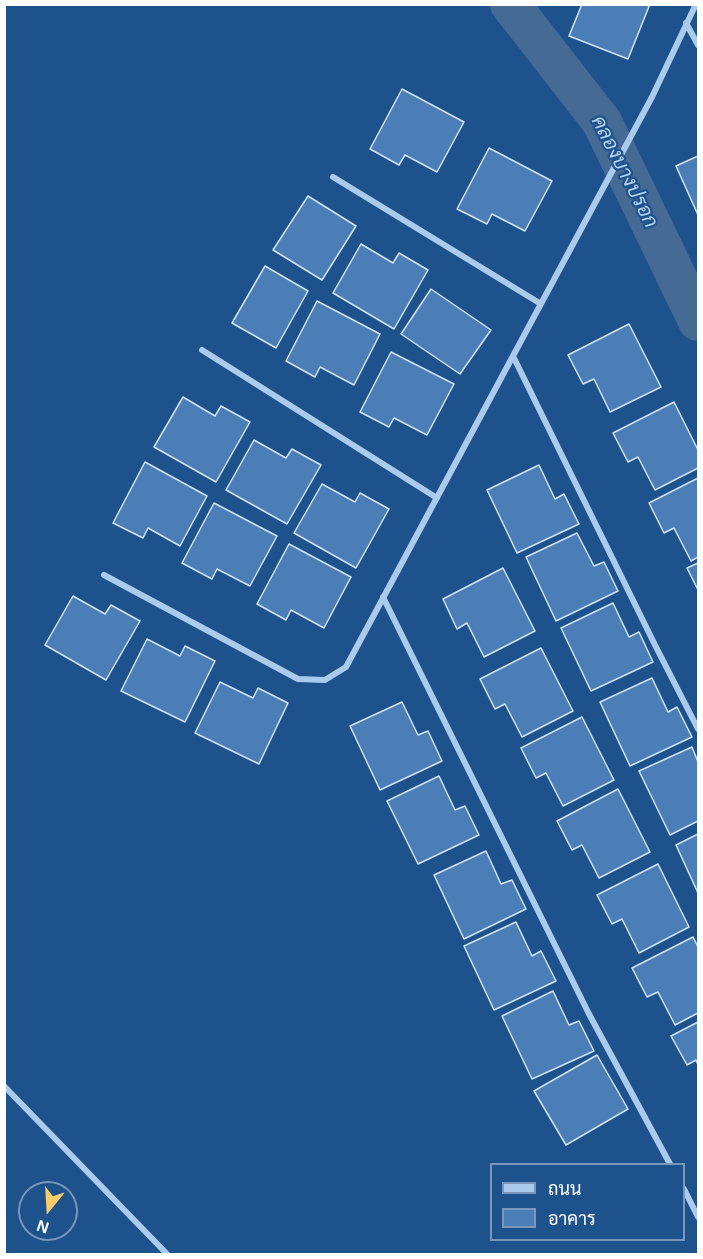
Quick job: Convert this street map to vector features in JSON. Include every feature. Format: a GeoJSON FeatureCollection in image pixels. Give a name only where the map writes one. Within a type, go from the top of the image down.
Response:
{"type":"FeatureCollection","features":[{"type":"Feature","properties":{"kind":"street"},"geometry":{"type":"LineString","coordinates":[[104,575],[298,680],[325,680],[345,667],[588,217],[652,96],[696,4]]}},
{"type":"Feature","properties":{"kind":"street"},"geometry":{"type":"LineString","coordinates":[[686,23],[699,45]]}},
{"type":"Feature","properties":{"kind":"street"},"geometry":{"type":"LineString","coordinates":[[333,177],[541,304]]}},
{"type":"Feature","properties":{"kind":"street"},"geometry":{"type":"LineString","coordinates":[[202,351],[437,498]]}},
{"type":"Feature","properties":{"kind":"street"},"geometry":{"type":"LineString","coordinates":[[513,356],[655,645],[699,729]]}},
{"type":"Feature","properties":{"kind":"street"},"geometry":{"type":"LineString","coordinates":[[383,597],[584,1004],[669,1163]]}},
{"type":"Feature","properties":{"kind":"street"},"geometry":{"type":"LineString","coordinates":[[4,1086],[167,1254]]}},
{"type":"Feature","properties":{"kind":"street"},"geometry":{"type":"LineString","coordinates":[[685,1191],[699,1217]]}},
{"type":"Feature","properties":{"kind":"building"},"geometry":{"type":"Polygon","coordinates":[[[582,4],[650,4],[628,59],[569,36],[582,4]]]}},
{"type":"Feature","properties":{"kind":"building"},"geometry":{"type":"Polygon","coordinates":[[[402,89],[464,122],[437,172],[405,155],[399,165],[370,149],[402,89]]]}},
{"type":"Feature","properties":{"kind":"building"},"geometry":{"type":"Polygon","coordinates":[[[489,148],[552,181],[525,231],[492,214],[487,224],[457,209],[489,148]]]}},
{"type":"Feature","properties":{"kind":"building"},"geometry":{"type":"Polygon","coordinates":[[[698,156],[698,215],[676,166],[698,156]]]}},
{"type":"Feature","properties":{"kind":"building"},"geometry":{"type":"Polygon","coordinates":[[[308,196],[356,226],[322,280],[273,250],[308,196]]]}},
{"type":"Feature","properties":{"kind":"building"},"geometry":{"type":"Polygon","coordinates":[[[361,244],[393,263],[399,253],[428,270],[394,329],[333,293],[361,244]]]}},
{"type":"Feature","properties":{"kind":"building"},"geometry":{"type":"Polygon","coordinates":[[[265,266],[308,291],[276,348],[232,323],[265,266]]]}},
{"type":"Feature","properties":{"kind":"building"},"geometry":{"type":"Polygon","coordinates":[[[431,289],[491,330],[460,374],[401,334],[431,289]]]}},
{"type":"Feature","properties":{"kind":"building"},"geometry":{"type":"Polygon","coordinates":[[[317,301],[380,334],[354,385],[320,367],[315,377],[286,361],[317,301]]]}},
{"type":"Feature","properties":{"kind":"building"},"geometry":{"type":"Polygon","coordinates":[[[629,324],[661,387],[610,412],[594,379],[583,384],[568,355],[629,324]]]}},
{"type":"Feature","properties":{"kind":"building"},"geometry":{"type":"Polygon","coordinates":[[[391,352],[454,384],[427,435],[394,418],[389,427],[360,412],[391,352]]]}},
{"type":"Feature","properties":{"kind":"building"},"geometry":{"type":"Polygon","coordinates":[[[183,397],[215,416],[221,406],[250,422],[216,482],[154,447],[183,397]]]}},
{"type":"Feature","properties":{"kind":"building"},"geometry":{"type":"Polygon","coordinates":[[[674,402],[698,450],[698,468],[655,490],[638,457],[628,462],[613,433],[674,402]]]}},
{"type":"Feature","properties":{"kind":"building"},"geometry":{"type":"Polygon","coordinates":[[[254,440],[286,458],[292,449],[321,465],[287,524],[226,490],[254,440]]]}},
{"type":"Feature","properties":{"kind":"building"},"geometry":{"type":"Polygon","coordinates":[[[145,462],[207,496],[180,546],[148,528],[143,538],[113,523],[145,462]]]}},
{"type":"Feature","properties":{"kind":"building"},"geometry":{"type":"Polygon","coordinates":[[[539,465],[555,499],[564,494],[579,524],[517,553],[487,490],[539,465]]]}},
{"type":"Feature","properties":{"kind":"building"},"geometry":{"type":"Polygon","coordinates":[[[698,478],[698,557],[691,561],[674,528],[664,533],[649,503],[698,478]]]}},
{"type":"Feature","properties":{"kind":"building"},"geometry":{"type":"Polygon","coordinates":[[[322,484],[355,502],[360,493],[389,509],[356,568],[294,533],[322,484]]]}},
{"type":"Feature","properties":{"kind":"building"},"geometry":{"type":"Polygon","coordinates":[[[214,503],[277,536],[250,586],[217,569],[212,579],[182,563],[214,503]]]}},
{"type":"Feature","properties":{"kind":"building"},"geometry":{"type":"Polygon","coordinates":[[[577,533],[594,566],[604,562],[618,591],[556,621],[526,557],[577,533]]]}},
{"type":"Feature","properties":{"kind":"building"},"geometry":{"type":"Polygon","coordinates":[[[289,544],[351,577],[324,628],[291,610],[286,620],[257,604],[289,544]]]}},
{"type":"Feature","properties":{"kind":"building"},"geometry":{"type":"Polygon","coordinates":[[[698,563],[698,590],[687,568],[698,563]]]}},
{"type":"Feature","properties":{"kind":"building"},"geometry":{"type":"Polygon","coordinates":[[[503,568],[535,631],[484,657],[467,623],[457,629],[443,599],[503,568]]]}},
{"type":"Feature","properties":{"kind":"building"},"geometry":{"type":"Polygon","coordinates":[[[73,596],[105,614],[111,605],[140,621],[106,680],[45,645],[73,596]]]}},
{"type":"Feature","properties":{"kind":"building"},"geometry":{"type":"Polygon","coordinates":[[[613,603],[629,637],[639,632],[653,662],[591,691],[561,628],[613,603]]]}},
{"type":"Feature","properties":{"kind":"building"},"geometry":{"type":"Polygon","coordinates":[[[147,639],[180,656],[185,646],[215,661],[185,722],[121,691],[147,639]]]}},
{"type":"Feature","properties":{"kind":"building"},"geometry":{"type":"Polygon","coordinates":[[[541,648],[573,711],[522,737],[505,704],[495,709],[480,679],[541,648]]]}},
{"type":"Feature","properties":{"kind":"building"},"geometry":{"type":"Polygon","coordinates":[[[652,678],[668,712],[677,707],[692,737],[630,766],[600,702],[652,678]]]}},
{"type":"Feature","properties":{"kind":"building"},"geometry":{"type":"Polygon","coordinates":[[[220,682],[253,698],[258,688],[288,703],[259,764],[195,733],[220,682]]]}},
{"type":"Feature","properties":{"kind":"building"},"geometry":{"type":"Polygon","coordinates":[[[402,702],[418,735],[428,731],[442,761],[380,790],[350,726],[402,702]]]}},
{"type":"Feature","properties":{"kind":"building"},"geometry":{"type":"Polygon","coordinates":[[[582,717],[614,780],[563,806],[546,773],[536,778],[521,748],[582,717]]]}},
{"type":"Feature","properties":{"kind":"building"},"geometry":{"type":"Polygon","coordinates":[[[692,747],[698,762],[698,821],[670,835],[639,771],[692,747]]]}},
{"type":"Feature","properties":{"kind":"building"},"geometry":{"type":"Polygon","coordinates":[[[439,776],[455,810],[465,806],[479,835],[418,864],[387,801],[439,776]]]}},
{"type":"Feature","properties":{"kind":"building"},"geometry":{"type":"Polygon","coordinates":[[[618,789],[650,852],[599,878],[582,845],[572,850],[557,821],[618,789]]]}},
{"type":"Feature","properties":{"kind":"building"},"geometry":{"type":"Polygon","coordinates":[[[698,834],[698,893],[676,845],[698,834]]]}},
{"type":"Feature","properties":{"kind":"building"},"geometry":{"type":"Polygon","coordinates":[[[486,851],[501,884],[512,880],[526,909],[464,939],[434,875],[486,851]]]}},
{"type":"Feature","properties":{"kind":"building"},"geometry":{"type":"Polygon","coordinates":[[[658,864],[689,927],[639,953],[622,919],[612,924],[597,895],[658,864]]]}},
{"type":"Feature","properties":{"kind":"building"},"geometry":{"type":"Polygon","coordinates":[[[516,922],[532,956],[541,951],[556,981],[494,1010],[464,946],[516,922]]]}},
{"type":"Feature","properties":{"kind":"building"},"geometry":{"type":"Polygon","coordinates":[[[693,937],[698,947],[698,1013],[675,1025],[658,992],[647,997],[632,968],[693,937]]]}},
{"type":"Feature","properties":{"kind":"building"},"geometry":{"type":"Polygon","coordinates":[[[553,991],[569,1025],[579,1021],[594,1051],[532,1079],[502,1016],[553,991]]]}},
{"type":"Feature","properties":{"kind":"building"},"geometry":{"type":"Polygon","coordinates":[[[698,1022],[698,1065],[696,1060],[687,1065],[671,1036],[698,1022]]]}},
{"type":"Feature","properties":{"kind":"building"},"geometry":{"type":"Polygon","coordinates":[[[597,1055],[628,1109],[566,1145],[534,1091],[597,1055]]]}},
{"type":"Feature","properties":{"kind":"waterway","name":"คลองบางปรอก"},"geometry":{"type":"LineString","coordinates":[[510,4],[602,122],[698,321]]}}]}
